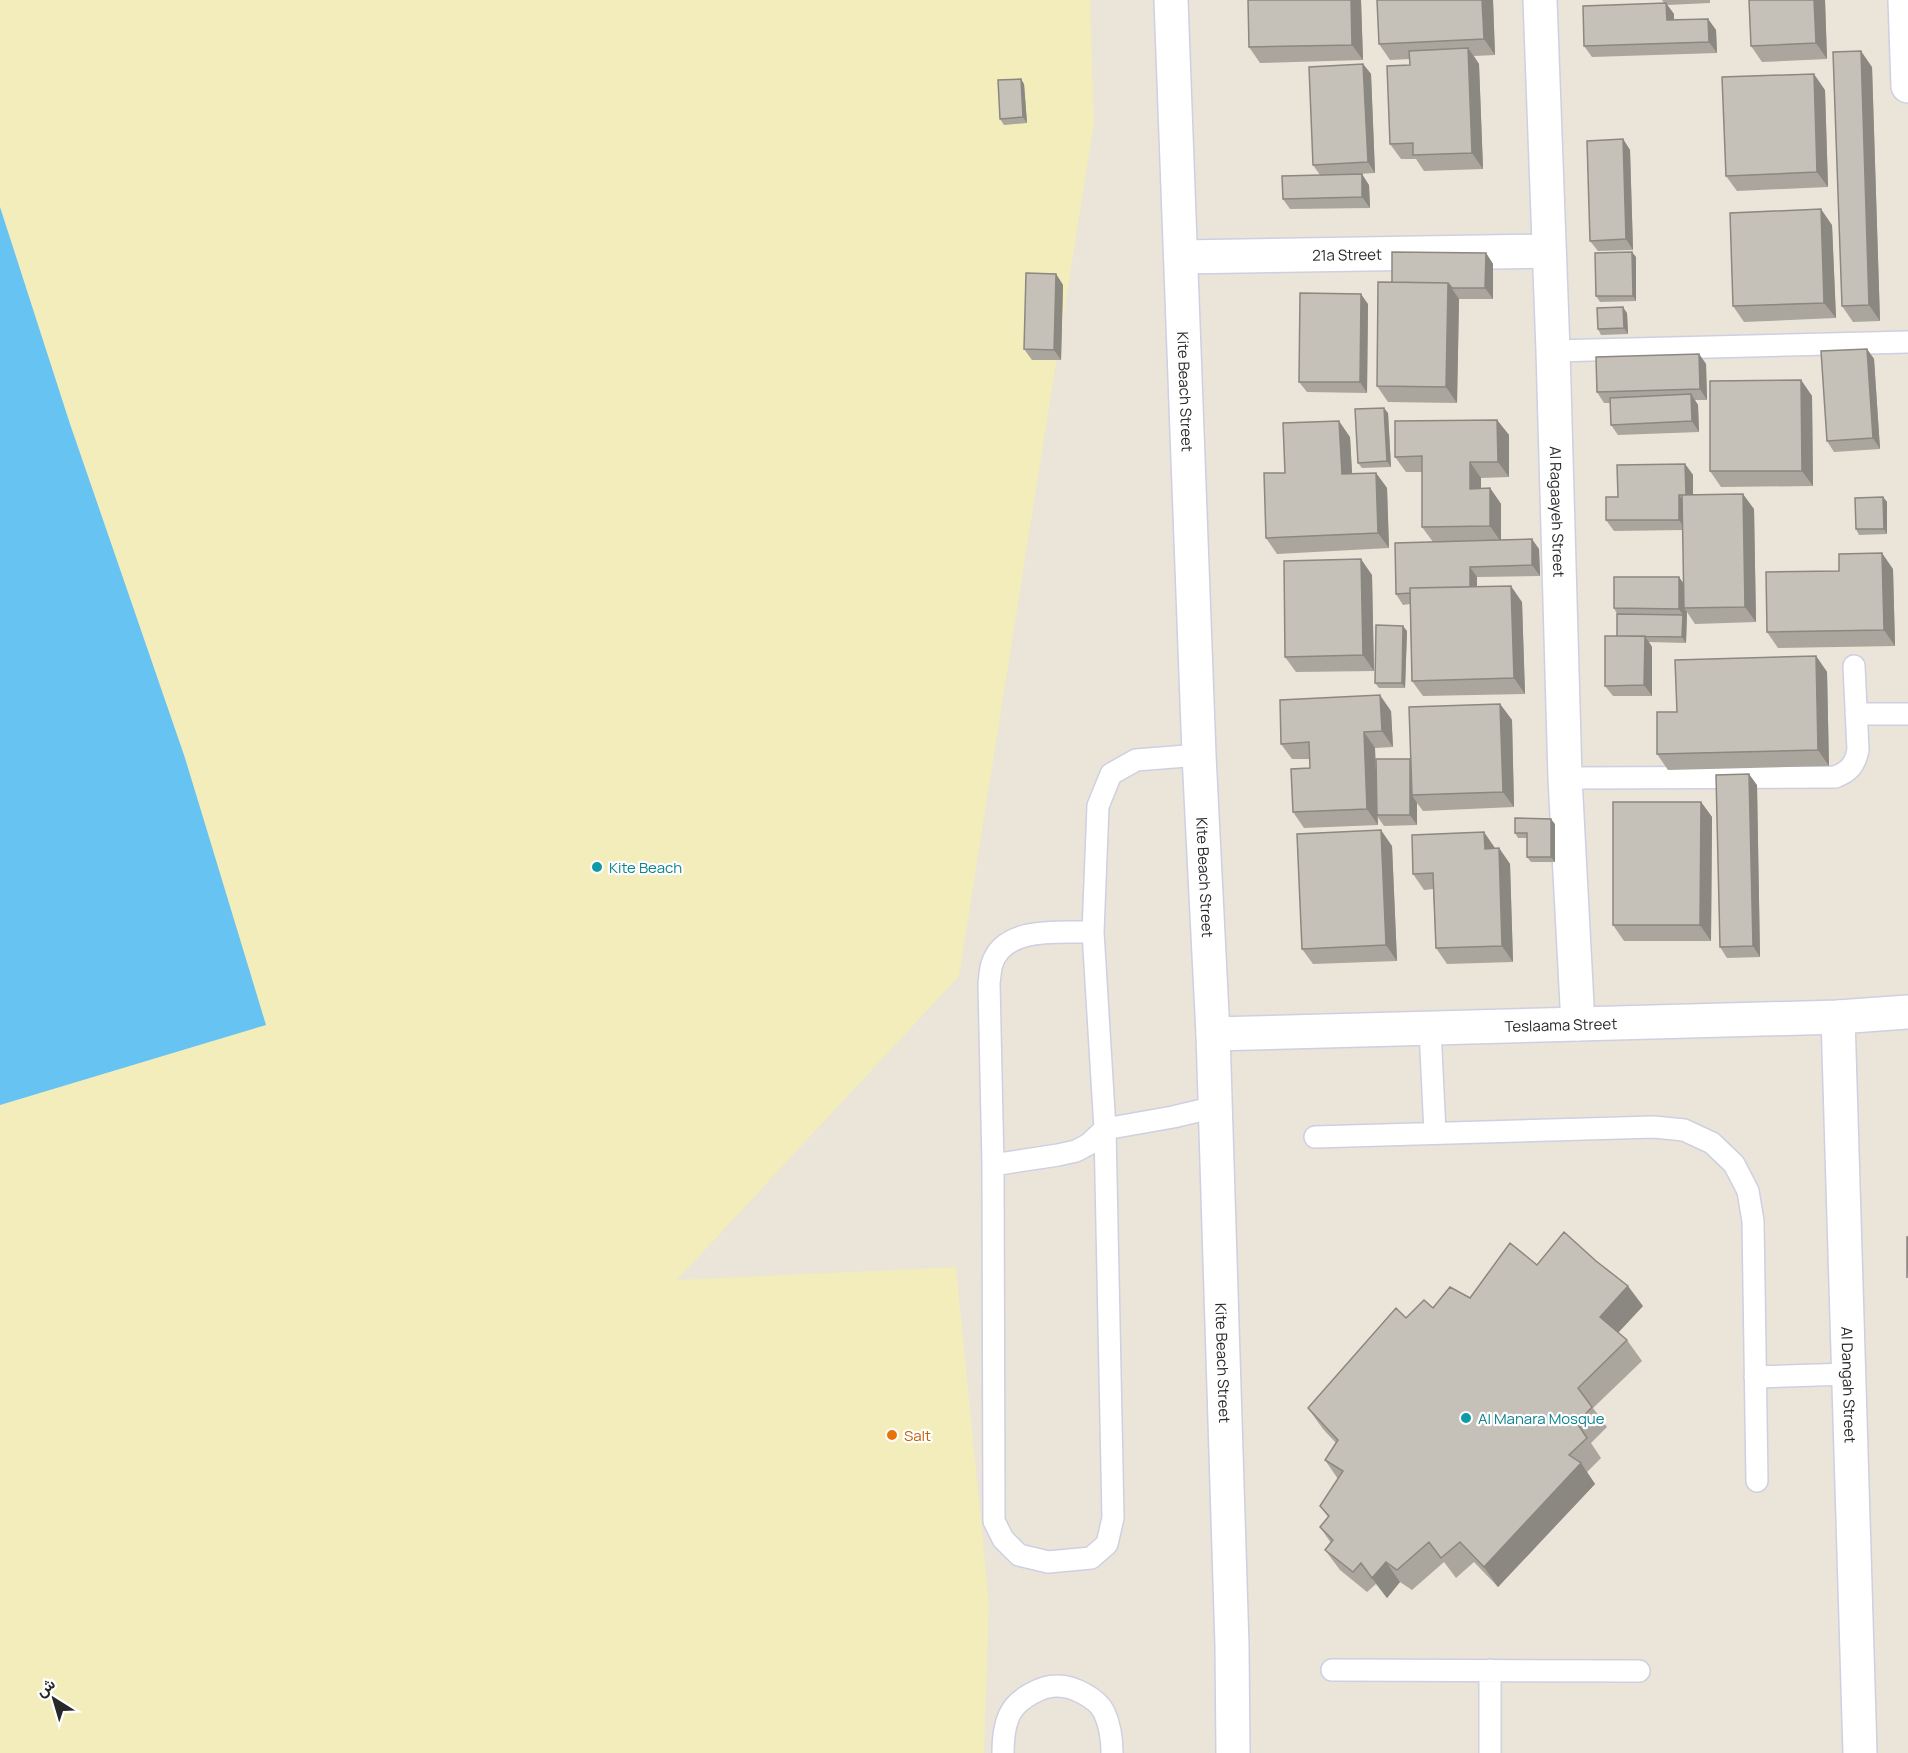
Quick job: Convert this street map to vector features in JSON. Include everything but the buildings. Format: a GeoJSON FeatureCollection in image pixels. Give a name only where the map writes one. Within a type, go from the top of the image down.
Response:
{"type":"FeatureCollection","features":[{"type":"Feature","properties":{"kind":"street","name":"Kite Beach Street"},"geometry":{"type":"LineString","coordinates":[[1171,0],[1198,755],[1213,1034],[1233,1753]]}},
{"type":"Feature","properties":{"kind":"street","name":"Al Ragaayeh Street"},"geometry":{"type":"LineString","coordinates":[[1540,0],[1565,778],[1578,1024]]}},
{"type":"Feature","properties":{"kind":"street"},"geometry":{"type":"LineString","coordinates":[[1905,0],[1908,86]]}},
{"type":"Feature","properties":{"kind":"street","name":"21a Street"},"geometry":{"type":"LineString","coordinates":[[1181,256],[1549,251]]}},
{"type":"Feature","properties":{"kind":"street","name":"Teslaama Street"},"geometry":{"type":"LineString","coordinates":[[1213,1034],[1838,1017],[1908,1012]]}},
{"type":"Feature","properties":{"kind":"street","name":"Al Dangah Street"},"geometry":{"type":"LineString","coordinates":[[1838,1017],[1860,1753]]}},
{"type":"Feature","properties":{"kind":"lane"},"geometry":{"type":"LineString","coordinates":[[1553,351],[1908,342]]}},
{"type":"Feature","properties":{"kind":"lane"},"geometry":{"type":"LineString","coordinates":[[1565,778],[1835,777],[1847,772],[1855,763],[1858,750],[1854,666]]}},
{"type":"Feature","properties":{"kind":"lane"},"geometry":{"type":"LineString","coordinates":[[1856,714],[1908,714]]}},
{"type":"Feature","properties":{"kind":"lane"},"geometry":{"type":"LineString","coordinates":[[1094,932],[1024,935],[1005,945],[993,962],[989,983],[993,1165],[994,1521],[1003,1539],[1019,1555],[1048,1562],[1091,1558],[1107,1544],[1113,1518],[1105,1129],[1094,932],[1098,806],[1111,774],[1136,760],[1198,755]]}},
{"type":"Feature","properties":{"kind":"lane"},"geometry":{"type":"LineString","coordinates":[[1430,1029],[1435,1133]]}},
{"type":"Feature","properties":{"kind":"lane"},"geometry":{"type":"LineString","coordinates":[[993,1165],[1058,1155],[1089,1144],[1105,1129],[1215,1107]]}},
{"type":"Feature","properties":{"kind":"lane"},"geometry":{"type":"LineString","coordinates":[[1315,1137],[1654,1127],[1684,1130],[1712,1143],[1734,1164],[1748,1191],[1754,1221],[1756,1481]]}},
{"type":"Feature","properties":{"kind":"lane"},"geometry":{"type":"LineString","coordinates":[[1755,1377],[1849,1374]]}},
{"type":"Feature","properties":{"kind":"lane"},"geometry":{"type":"LineString","coordinates":[[1332,1670],[1639,1671]]}},
{"type":"Feature","properties":{"kind":"lane"},"geometry":{"type":"LineString","coordinates":[[1490,1670],[1490,1753]]}},
{"type":"Feature","properties":{"kind":"lane"},"geometry":{"type":"LineString","coordinates":[[1003,1753],[1003,1738],[1011,1712],[1030,1693],[1057,1685],[1084,1692],[1103,1711],[1112,1736],[1112,1753]]}},
{"type":"Feature","properties":{"kind":"sand","name":"Kite Beach"},"geometry":{"type":"Polygon","coordinates":[[[0,0],[1090,0],[1094,123],[959,976],[677,1280],[956,1267],[989,1603],[984,1753],[0,1753],[0,1105],[265,1024],[185,758],[70,424],[0,207],[0,0]]]}},
{"type":"Feature","properties":{"kind":"water"},"geometry":{"type":"Polygon","coordinates":[[[0,207],[70,424],[185,758],[266,1025],[0,1105],[0,207]]]}},
{"type":"Feature","properties":{"kind":"place","name":"Kite Beach"},"geometry":{"type":"Point","coordinates":[597,867]}},
{"type":"Feature","properties":{"kind":"place","name":"Al Manara Mosque"},"geometry":{"type":"Point","coordinates":[1466,1418]}},
{"type":"Feature","properties":{"kind":"place","name":"Salt"},"geometry":{"type":"Point","coordinates":[892,1435]}}]}
